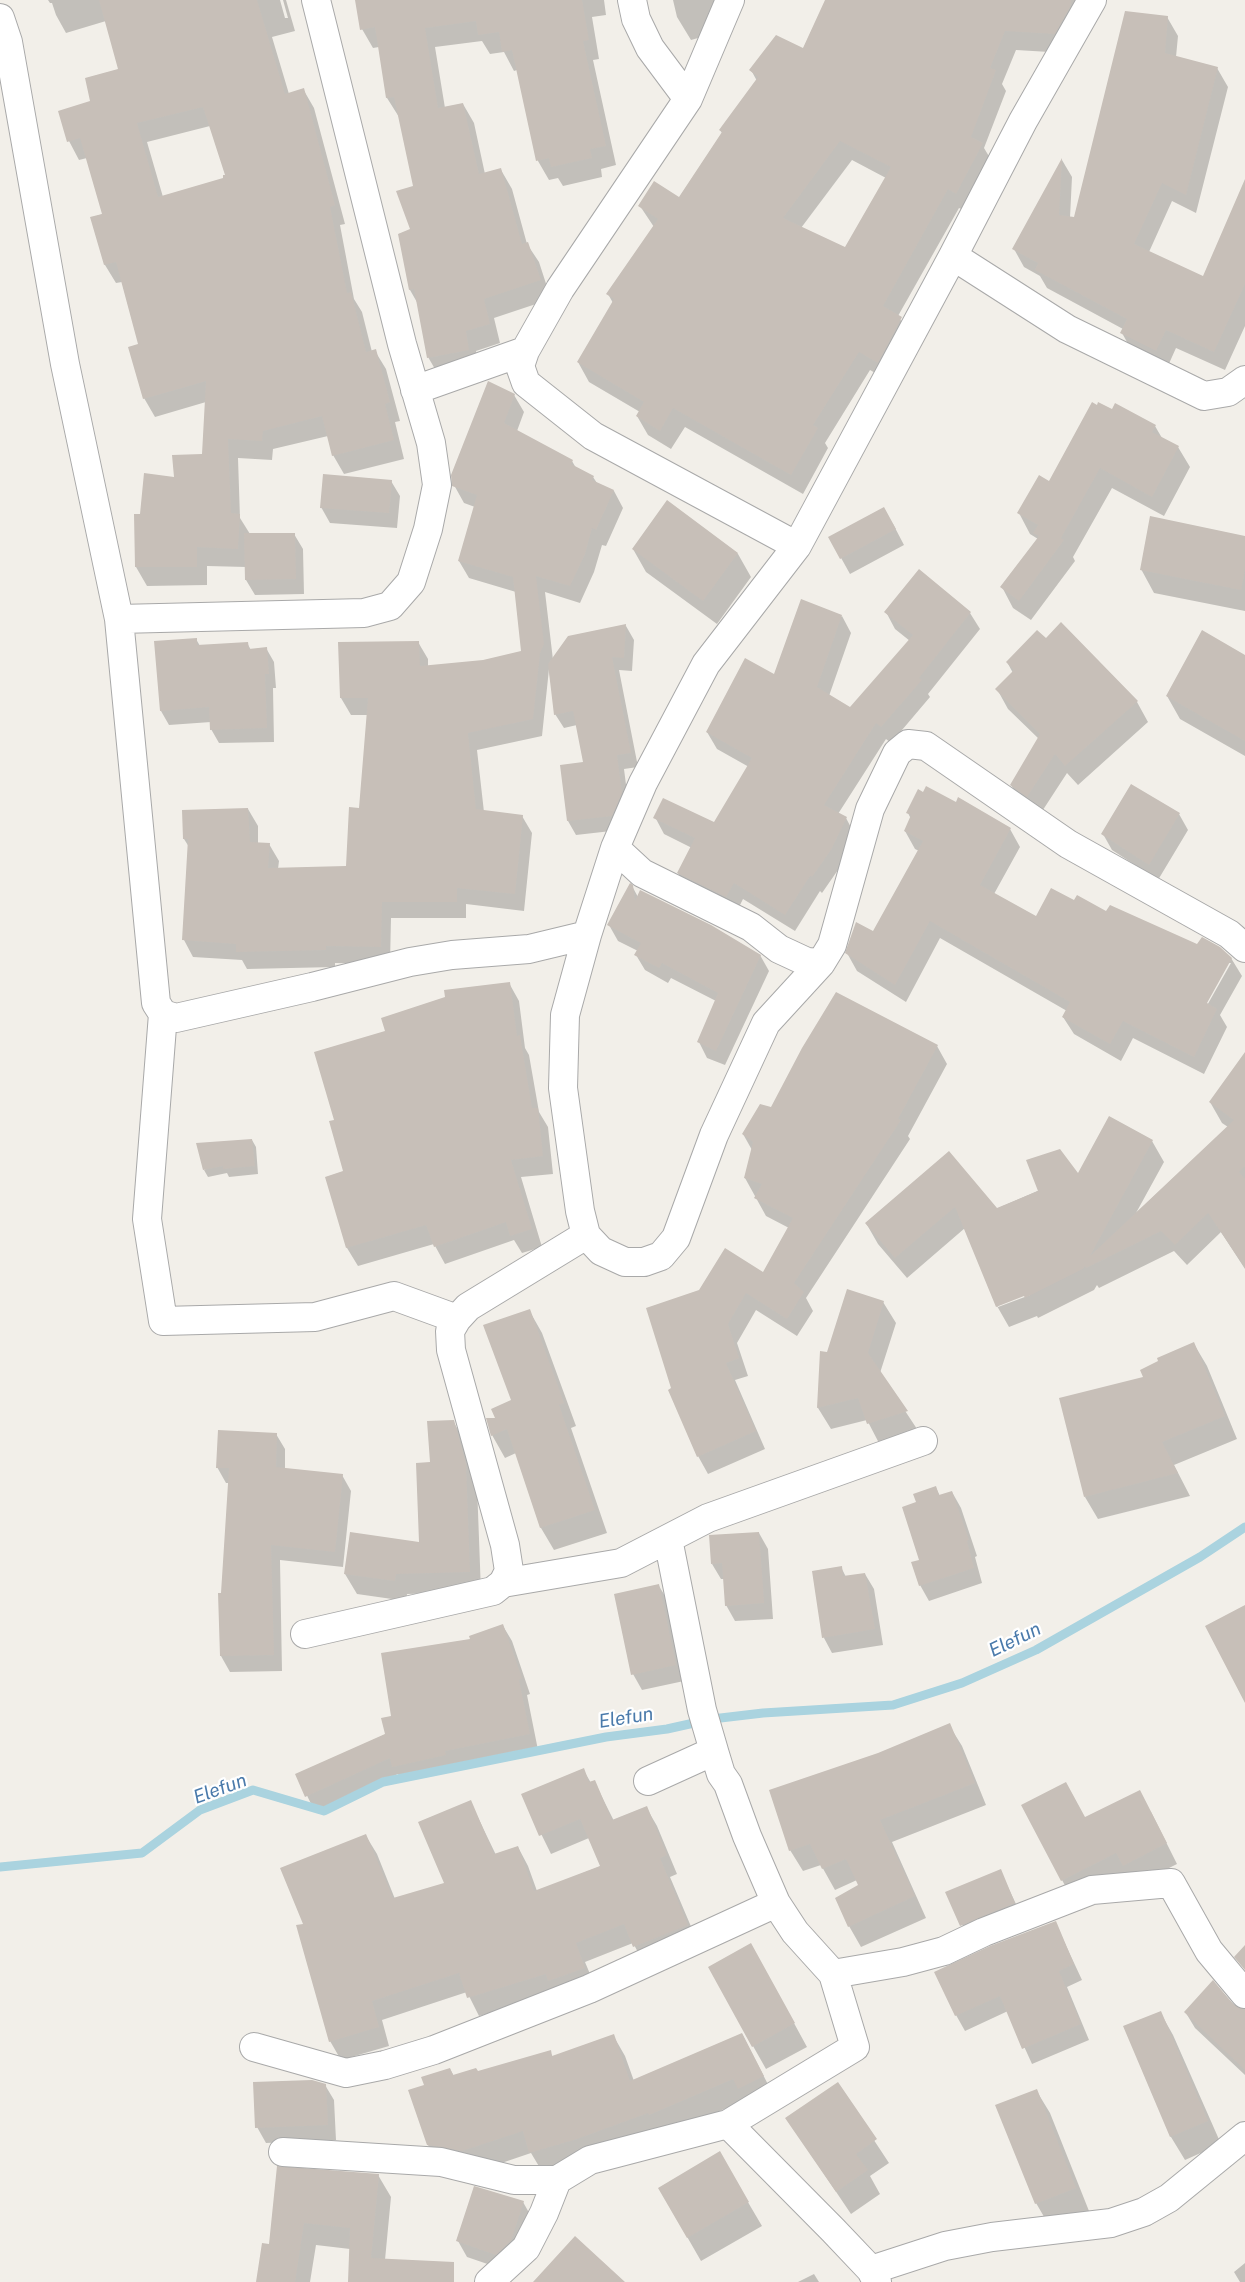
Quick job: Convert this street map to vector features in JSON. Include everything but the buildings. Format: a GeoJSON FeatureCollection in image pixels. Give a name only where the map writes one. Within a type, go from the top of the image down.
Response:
{"type":"FeatureCollection","features":[{"type":"Feature","properties":{"kind":"street"},"geometry":{"type":"LineString","coordinates":[[119,619],[364,613],[390,606],[411,582],[428,529],[437,485],[431,443],[415,390],[316,0]]}},
{"type":"Feature","properties":{"kind":"street"},"geometry":{"type":"LineString","coordinates":[[632,0],[636,19],[650,48],[688,99]]}},
{"type":"Feature","properties":{"kind":"street"},"geometry":{"type":"LineString","coordinates":[[730,0],[688,99],[560,289],[525,351],[520,366],[526,383],[593,436],[797,546]]}},
{"type":"Feature","properties":{"kind":"street"},"geometry":{"type":"LineString","coordinates":[[1092,0],[1023,121],[953,256],[797,546],[706,664],[643,783],[615,848],[587,935],[565,1015],[563,1088],[580,1211],[586,1234],[601,1251],[625,1262],[644,1262],[661,1256],[676,1238],[714,1135],[766,1023],[821,963],[832,945],[870,809],[897,753],[908,744],[926,746],[1068,844],[1229,934],[1244,946]]}},
{"type":"Feature","properties":{"kind":"street"},"geometry":{"type":"LineString","coordinates":[[0,18],[8,42],[65,364],[119,619],[152,980],[156,1003],[163,1014],[147,1219],[163,1320],[315,1316],[394,1296],[457,1319]]}},
{"type":"Feature","properties":{"kind":"street"},"geometry":{"type":"LineString","coordinates":[[953,256],[1067,329],[1204,396],[1228,392],[1245,380]]}},
{"type":"Feature","properties":{"kind":"street"},"geometry":{"type":"LineString","coordinates":[[415,390],[525,351]]}},
{"type":"Feature","properties":{"kind":"street"},"geometry":{"type":"LineString","coordinates":[[615,848],[642,873],[751,927],[779,949],[808,962],[821,963]]}},
{"type":"Feature","properties":{"kind":"street"},"geometry":{"type":"LineString","coordinates":[[163,1014],[176,1018],[312,987],[410,962],[452,955],[529,949],[587,935]]}},
{"type":"Feature","properties":{"kind":"street"},"geometry":{"type":"LineString","coordinates":[[305,1634],[493,1591],[503,1583],[509,1571],[505,1545],[452,1350],[450,1331],[457,1319],[468,1307],[586,1234]]}},
{"type":"Feature","properties":{"kind":"street"},"geometry":{"type":"LineString","coordinates":[[503,1583],[621,1563],[708,1518],[922,1441]]}},
{"type":"Feature","properties":{"kind":"street"},"geometry":{"type":"LineString","coordinates":[[283,2152],[441,2162],[514,2180],[557,2180],[590,2160],[728,2124],[855,2047],[833,1974],[795,1932],[776,1904],[747,1836],[728,1784],[721,1774],[709,1732],[668,1539]]}},
{"type":"Feature","properties":{"kind":"street"},"geometry":{"type":"LineString","coordinates":[[648,1781],[709,1732]]}},
{"type":"Feature","properties":{"kind":"street"},"geometry":{"type":"LineString","coordinates":[[833,1974],[903,1962],[944,1951],[1002,1925],[1092,1890],[1171,1883],[1208,1951],[1245,1994]]}},
{"type":"Feature","properties":{"kind":"street"},"geometry":{"type":"LineString","coordinates":[[254,2047],[346,2073],[384,2065],[434,2050],[589,1989],[776,1904]]}},
{"type":"Feature","properties":{"kind":"street"},"geometry":{"type":"LineString","coordinates":[[728,2124],[874,2276],[945,2246],[992,2237],[1111,2223],[1144,2212],[1169,2198],[1245,2136]]}},
{"type":"Feature","properties":{"kind":"street"},"geometry":{"type":"LineString","coordinates":[[489,2282],[526,2248],[557,2180]]}},
{"type":"Feature","properties":{"kind":"waterway","name":"Elefun"},"geometry":{"type":"LineString","coordinates":[[0,1867],[142,1853],[200,1810],[253,1790],[324,1811],[383,1782],[606,1737],[667,1729],[712,1719],[763,1713],[893,1705],[962,1683],[1036,1650],[1200,1557],[1245,1527]]}}]}
